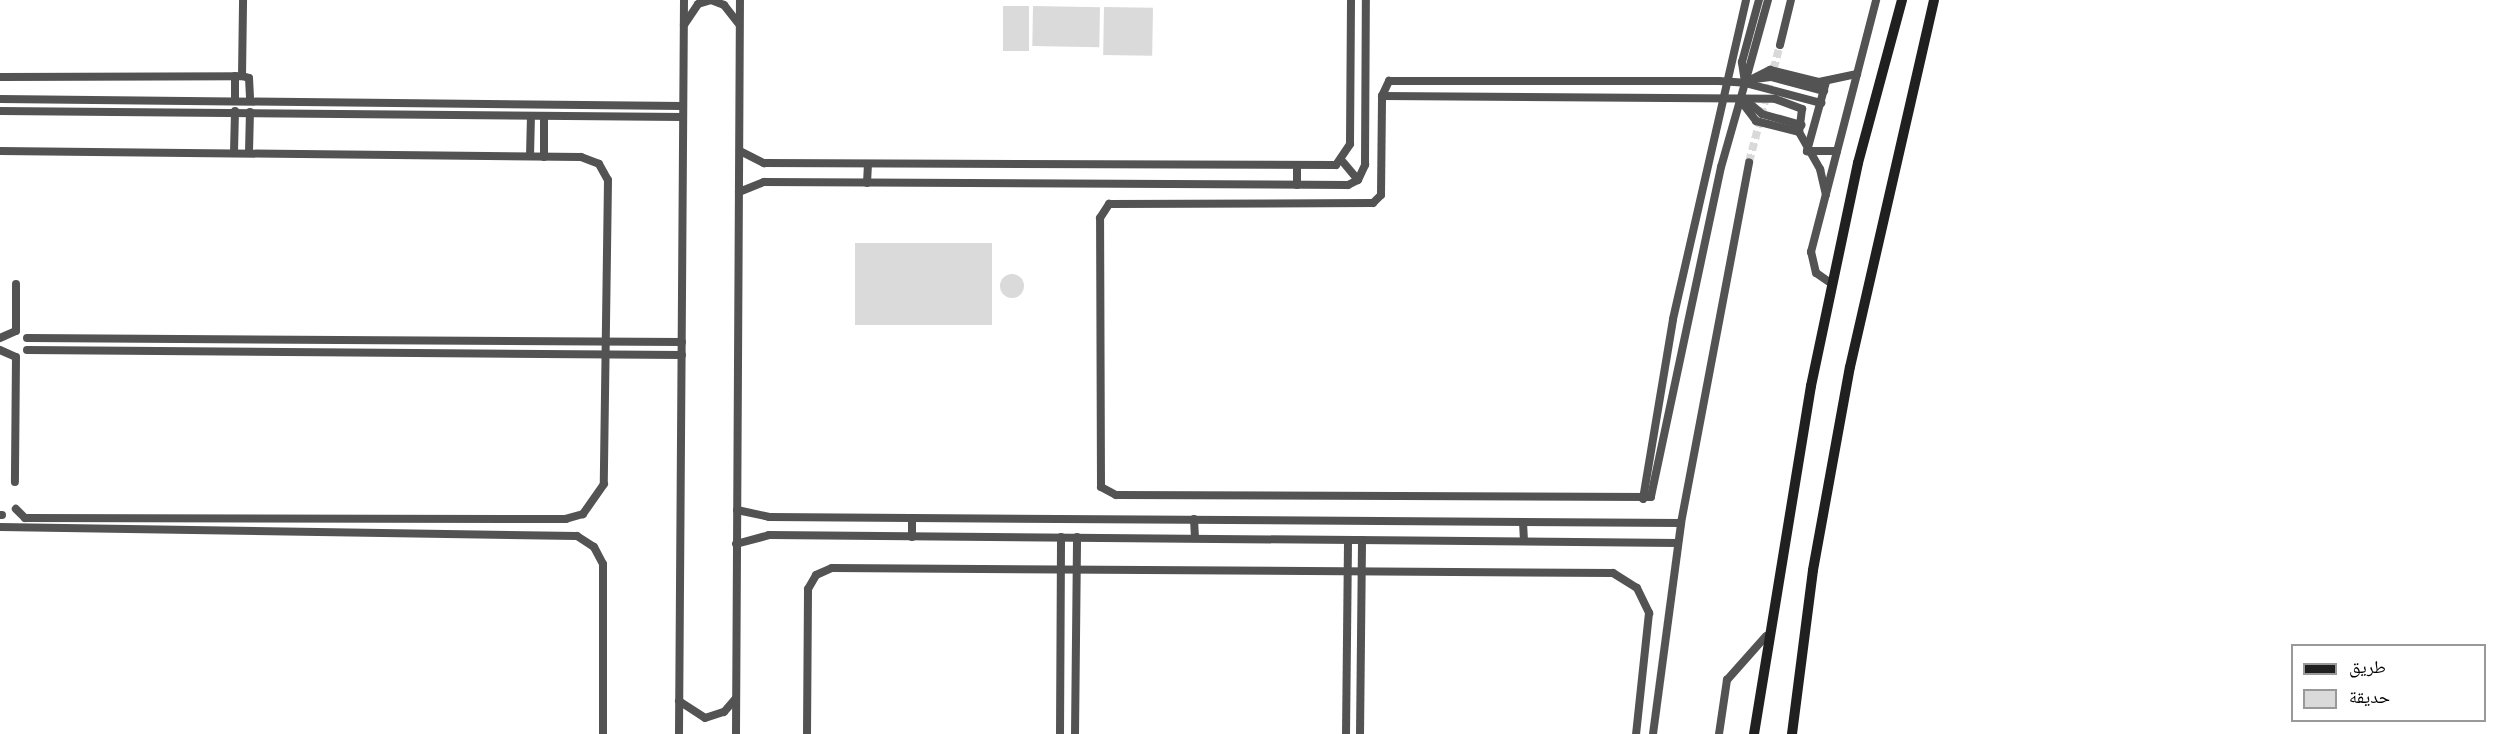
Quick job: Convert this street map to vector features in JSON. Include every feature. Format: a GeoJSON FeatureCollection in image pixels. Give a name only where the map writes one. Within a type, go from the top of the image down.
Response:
{"type":"FeatureCollection","features":[{"type":"Feature","properties":{"kind":"main road"},"geometry":{"type":"LineString","coordinates":[[1754,734],[1766,636],[1832,284],[1902,0]]}},
{"type":"Feature","properties":{"kind":"main road"},"geometry":{"type":"LineString","coordinates":[[1792,734],[1813,570],[1850,367],[1934,0]]}},
{"type":"Feature","properties":{"kind":"street"},"geometry":{"type":"LineString","coordinates":[[235,100],[243,0]]}},
{"type":"Feature","properties":{"kind":"street"},"geometry":{"type":"LineString","coordinates":[[679,734],[684,0]]}},
{"type":"Feature","properties":{"kind":"street"},"geometry":{"type":"LineString","coordinates":[[684,26],[698,4],[711,0],[724,5],[740,26]]}},
{"type":"Feature","properties":{"kind":"street"},"geometry":{"type":"LineString","coordinates":[[736,734],[740,0]]}},
{"type":"Feature","properties":{"kind":"street"},"geometry":{"type":"LineString","coordinates":[[1343,162],[1350,144],[1351,0]]}},
{"type":"Feature","properties":{"kind":"street"},"geometry":{"type":"LineString","coordinates":[[1358,180],[1365,165],[1366,0]]}},
{"type":"Feature","properties":{"kind":"street"},"geometry":{"type":"LineString","coordinates":[[1643,499],[1656,410],[1746,0]]}},
{"type":"Feature","properties":{"kind":"street"},"geometry":{"type":"LineString","coordinates":[[1745,83],[1742,62],[1759,0]]}},
{"type":"Feature","properties":{"kind":"street"},"geometry":{"type":"LineString","coordinates":[[1768,0],[1745,83],[1741,96],[1732,130],[1656,491],[1643,499],[1116,495],[1101,486],[1103,208],[1116,202],[1373,203],[1380,195],[1383,86],[1392,81],[1727,81],[1745,83],[1821,103]]}},
{"type":"Feature","properties":{"kind":"street"},"geometry":{"type":"LineString","coordinates":[[1779,45],[1791,0]]}},
{"type":"Feature","properties":{"kind":"street"},"geometry":{"type":"LineString","coordinates":[[1832,284],[1816,273],[1811,261],[1876,0]]}},
{"type":"Feature","properties":{"kind":"street"},"geometry":{"type":"LineString","coordinates":[[1745,83],[1770,70],[1826,82],[1857,74]]}},
{"type":"Feature","properties":{"kind":"street"},"geometry":{"type":"LineString","coordinates":[[0,77],[238,76],[249,78],[249,100]]}},
{"type":"Feature","properties":{"kind":"street"},"geometry":{"type":"LineString","coordinates":[[1745,83],[1766,77],[1824,92]]}},
{"type":"Feature","properties":{"kind":"street"},"geometry":{"type":"LineString","coordinates":[[1807,151],[1826,82]]}},
{"type":"Feature","properties":{"kind":"street"},"geometry":{"type":"LineString","coordinates":[[1382,96],[1741,96],[1799,106],[1800,129],[1807,151],[1820,169],[1826,194]]}},
{"type":"Feature","properties":{"kind":"street"},"geometry":{"type":"LineString","coordinates":[[1741,96],[1751,118],[1800,129]]}},
{"type":"Feature","properties":{"kind":"street"},"geometry":{"type":"LineString","coordinates":[[0,99],[683,106]]}},
{"type":"Feature","properties":{"kind":"street"},"geometry":{"type":"LineString","coordinates":[[0,111],[250,111],[531,117],[683,117]]}},
{"type":"Feature","properties":{"kind":"street"},"geometry":{"type":"LineString","coordinates":[[234,152],[235,111]]}},
{"type":"Feature","properties":{"kind":"street"},"geometry":{"type":"LineString","coordinates":[[249,152],[250,111]]}},
{"type":"Feature","properties":{"kind":"street"},"geometry":{"type":"LineString","coordinates":[[530,156],[531,117]]}},
{"type":"Feature","properties":{"kind":"street"},"geometry":{"type":"LineString","coordinates":[[544,117],[544,157]]}},
{"type":"Feature","properties":{"kind":"street"},"geometry":{"type":"LineString","coordinates":[[1717,124],[1732,130]]}},
{"type":"Feature","properties":{"kind":"street"},"geometry":{"type":"LineString","coordinates":[[0,151],[249,152],[588,158],[606,174],[604,484],[597,501],[575,518],[25,518],[16,508]]}},
{"type":"Feature","properties":{"kind":"street"},"geometry":{"type":"LineString","coordinates":[[740,151],[764,163],[1297,166],[1343,162]]}},
{"type":"Feature","properties":{"kind":"street"},"geometry":{"type":"LineString","coordinates":[[1807,151],[1837,151]]}},
{"type":"Feature","properties":{"kind":"street"},"geometry":{"type":"LineString","coordinates":[[1343,162],[1358,180]]}},
{"type":"Feature","properties":{"kind":"street"},"geometry":{"type":"LineString","coordinates":[[1653,734],[1681,523],[1749,162]]}},
{"type":"Feature","properties":{"kind":"street"},"geometry":{"type":"LineString","coordinates":[[867,183],[868,164]]}},
{"type":"Feature","properties":{"kind":"street"},"geometry":{"type":"LineString","coordinates":[[1297,166],[1297,185]]}},
{"type":"Feature","properties":{"kind":"street"},"geometry":{"type":"LineString","coordinates":[[739,192],[758,182],[1297,185],[1358,180]]}},
{"type":"Feature","properties":{"kind":"street"},"geometry":{"type":"LineString","coordinates":[[0,338],[16,331],[16,284]]}},
{"type":"Feature","properties":{"kind":"street"},"geometry":{"type":"LineString","coordinates":[[27,338],[682,342]]}},
{"type":"Feature","properties":{"kind":"street"},"geometry":{"type":"LineString","coordinates":[[0,350],[16,357],[15,482]]}},
{"type":"Feature","properties":{"kind":"street"},"geometry":{"type":"LineString","coordinates":[[27,350],[682,355]]}},
{"type":"Feature","properties":{"kind":"street"},"geometry":{"type":"LineString","coordinates":[[1656,410],[1672,415]]}},
{"type":"Feature","properties":{"kind":"street"},"geometry":{"type":"LineString","coordinates":[[737,510],[760,516],[1681,523]]}},
{"type":"Feature","properties":{"kind":"street"},"geometry":{"type":"LineString","coordinates":[[912,518],[912,537]]}},
{"type":"Feature","properties":{"kind":"street"},"geometry":{"type":"LineString","coordinates":[[1194,519],[1195,538]]}},
{"type":"Feature","properties":{"kind":"street"},"geometry":{"type":"LineString","coordinates":[[1523,522],[1524,541]]}},
{"type":"Feature","properties":{"kind":"street"},"geometry":{"type":"LineString","coordinates":[[0,527],[577,536],[594,547],[603,564],[603,734]]}},
{"type":"Feature","properties":{"kind":"street"},"geometry":{"type":"LineString","coordinates":[[736,544],[769,535],[1678,543]]}},
{"type":"Feature","properties":{"kind":"street"},"geometry":{"type":"LineString","coordinates":[[1060,734],[1061,537]]}},
{"type":"Feature","properties":{"kind":"street"},"geometry":{"type":"LineString","coordinates":[[1076,734],[1077,537]]}},
{"type":"Feature","properties":{"kind":"street"},"geometry":{"type":"LineString","coordinates":[[1346,734],[1348,540]]}},
{"type":"Feature","properties":{"kind":"street"},"geometry":{"type":"LineString","coordinates":[[1360,734],[1362,540]]}},
{"type":"Feature","properties":{"kind":"street"},"geometry":{"type":"LineString","coordinates":[[807,734],[808,592],[822,571],[1061,569],[1599,572],[1626,579],[1641,594],[1648,614],[1636,734]]}},
{"type":"Feature","properties":{"kind":"street"},"geometry":{"type":"LineString","coordinates":[[1712,734],[1719,731],[1730,675],[1766,636]]}},
{"type":"Feature","properties":{"kind":"street"},"geometry":{"type":"LineString","coordinates":[[679,701],[705,718],[724,712],[736,698]]}},
{"type":"Feature","properties":{"kind":"green space"},"geometry":{"type":"Polygon","coordinates":[[[1003,6],[1029,6],[1029,51],[1003,51],[1003,6]]]}},
{"type":"Feature","properties":{"kind":"green space"},"geometry":{"type":"Polygon","coordinates":[[[1033,6],[1100,7],[1099,47],[1032,46],[1033,6]]]}},
{"type":"Feature","properties":{"kind":"green space"},"geometry":{"type":"Polygon","coordinates":[[[1104,7],[1153,8],[1152,56],[1103,55],[1104,7]]]}},
{"type":"Feature","properties":{"kind":"green space"},"geometry":{"type":"Polygon","coordinates":[[[855,243],[992,243],[992,325],[855,325],[855,243]]]}},
{"type":"Feature","properties":{"kind":"green space"},"geometry":{"type":"Polygon","coordinates":[[[1012,274],[1017,275],[1023,281],[1023,291],[1017,297],[1012,298],[1007,297],[1001,291],[1000,286],[1001,281],[1007,275],[1012,274]]]}},
{"type":"Feature","properties":{"kind":"tunnel"},"geometry":{"type":"LineString","coordinates":[[1749,162],[1780,45]]}}]}
